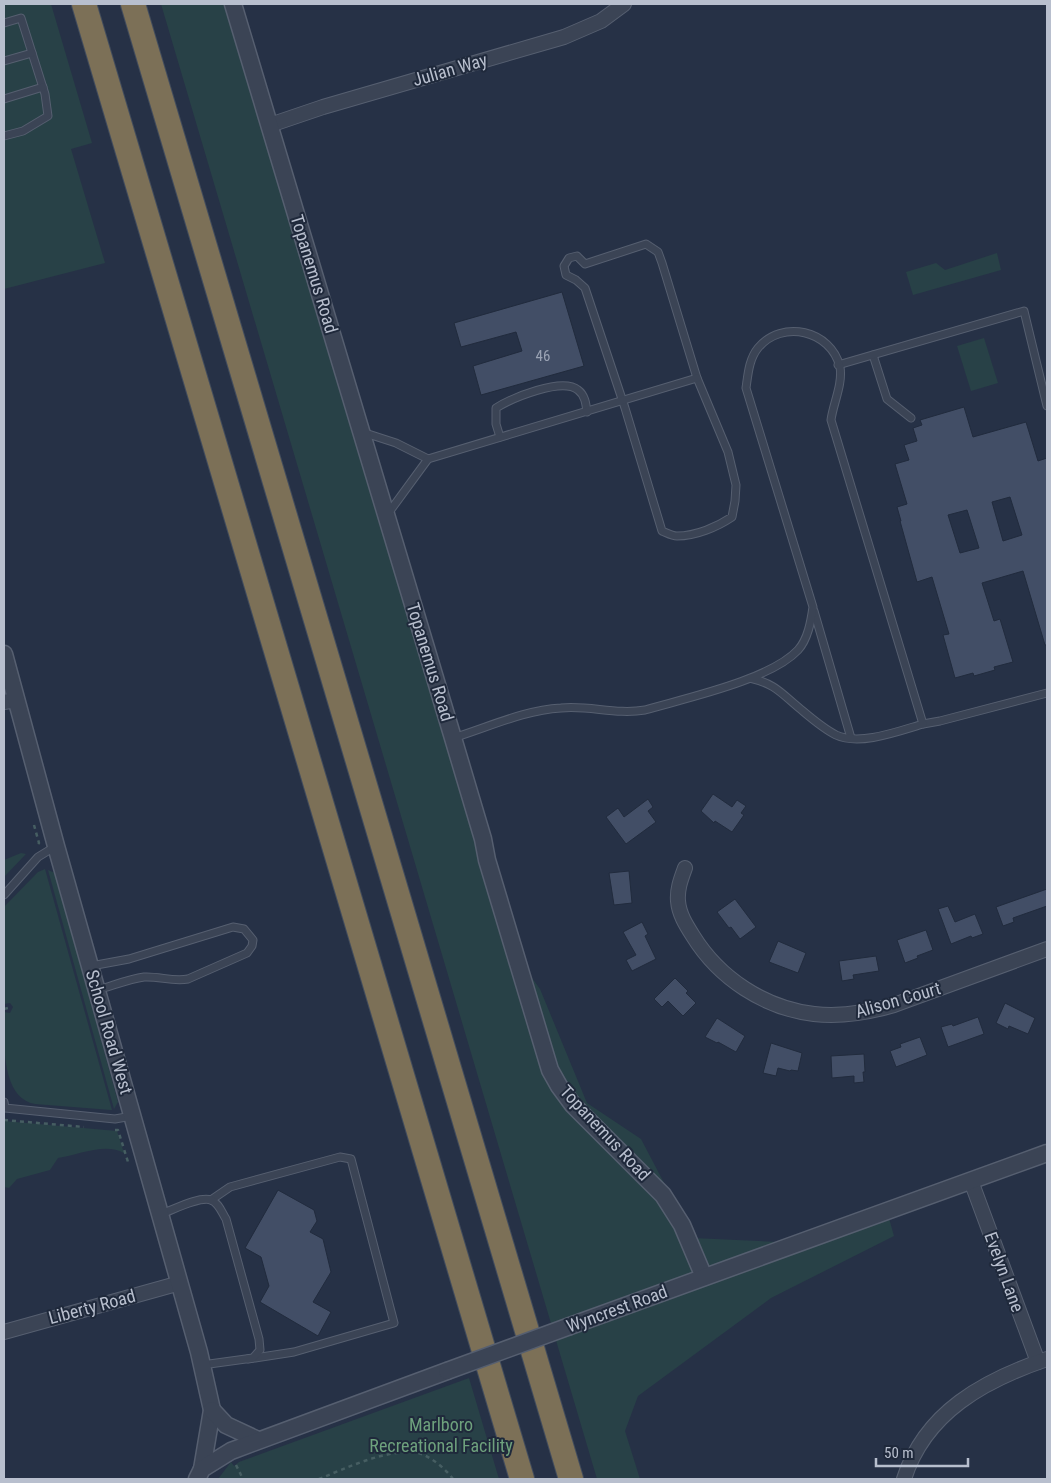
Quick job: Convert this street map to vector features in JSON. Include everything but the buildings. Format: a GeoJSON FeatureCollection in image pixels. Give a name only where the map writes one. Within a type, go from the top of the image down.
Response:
{"type":"FeatureCollection","features":[{"type":"Feature","properties":{"kind":"highway"},"geometry":{"type":"LineString","coordinates":[[84,4],[522,1479]]}},
{"type":"Feature","properties":{"kind":"highway"},"geometry":{"type":"LineString","coordinates":[[133,4],[571,1479]]}},
{"type":"Feature","properties":{"kind":"street","name":"Topanemus Road"},"geometry":{"type":"LineString","coordinates":[[234,4],[550,1070],[573,1105],[663,1195],[682,1225],[704,1277]]}},
{"type":"Feature","properties":{"kind":"street","name":"Julian Way"},"geometry":{"type":"LineString","coordinates":[[270,125],[323,107],[564,36],[601,20],[624,4]]}},
{"type":"Feature","properties":{"kind":"street","name":"School Road West"},"geometry":{"type":"LineString","coordinates":[[4,654],[10,701],[56,846],[202,1365],[212,1410],[199,1474]]}},
{"type":"Feature","properties":{"kind":"street","name":"Alison Court"},"geometry":{"type":"LineString","coordinates":[[685,868],[679,888],[678,904],[685,923],[701,949],[720,970],[740,986],[767,1001],[792,1010],[831,1015],[872,1011],[894,1005],[1047,949]]}},
{"type":"Feature","properties":{"kind":"street","name":"Wyncrest Road"},"geometry":{"type":"LineString","coordinates":[[199,1474],[231,1451],[258,1440],[1047,1153]]}},
{"type":"Feature","properties":{"kind":"street","name":"Evelyn Lane"},"geometry":{"type":"LineString","coordinates":[[971,1181],[1042,1360]]}},
{"type":"Feature","properties":{"kind":"street","name":"Liberty Road"},"geometry":{"type":"LineString","coordinates":[[4,1332],[180,1283]]}},
{"type":"Feature","properties":{"kind":"street"},"geometry":{"type":"LineString","coordinates":[[904,1479],[910,1463],[923,1441],[943,1416],[960,1401],[988,1383],[1042,1360]]}},
{"type":"Feature","properties":{"kind":"street"},"geometry":{"type":"LineString","coordinates":[[212,1410],[226,1425],[258,1440]]}},
{"type":"Feature","properties":{"kind":"lane"},"geometry":{"type":"LineString","coordinates":[[4,23],[21,18],[43,87],[48,116],[22,130],[4,136]]}},
{"type":"Feature","properties":{"kind":"lane"},"geometry":{"type":"LineString","coordinates":[[4,62],[32,53]]}},
{"type":"Feature","properties":{"kind":"lane"},"geometry":{"type":"LineString","coordinates":[[4,99],[43,87]]}},
{"type":"Feature","properties":{"kind":"lane"},"geometry":{"type":"LineString","coordinates":[[646,244],[658,252],[697,378],[728,452],[736,485],[735,501],[732,517],[721,525],[692,534],[675,536],[662,531],[623,400],[585,288],[576,280],[566,275],[564,266],[569,258],[577,256],[585,264],[646,244]]}},
{"type":"Feature","properties":{"kind":"lane"},"geometry":{"type":"LineString","coordinates":[[838,365],[1024,311],[1047,406]]}},
{"type":"Feature","properties":{"kind":"lane"},"geometry":{"type":"LineString","coordinates":[[850,738],[813,607],[746,388],[748,368],[757,350],[769,338],[787,331],[804,332],[822,340],[834,352],[840,368],[839,387],[831,420],[923,724]]}},
{"type":"Feature","properties":{"kind":"lane"},"geometry":{"type":"LineString","coordinates":[[873,354],[887,399],[911,418]]}},
{"type":"Feature","properties":{"kind":"lane"},"geometry":{"type":"LineString","coordinates":[[386,516],[428,459],[697,378]]}},
{"type":"Feature","properties":{"kind":"lane"},"geometry":{"type":"LineString","coordinates":[[500,437],[496,424],[496,408],[507,401],[555,386],[569,386],[579,391],[584,398],[587,412]]}},
{"type":"Feature","properties":{"kind":"lane"},"geometry":{"type":"LineString","coordinates":[[361,432],[396,443],[428,459]]}},
{"type":"Feature","properties":{"kind":"lane"},"geometry":{"type":"LineString","coordinates":[[453,738],[536,710],[563,707],[630,713],[750,678],[787,659],[799,649],[810,625],[813,607]]}},
{"type":"Feature","properties":{"kind":"lane"},"geometry":{"type":"LineString","coordinates":[[750,678],[766,682],[778,689],[821,726],[838,736],[861,739],[923,724],[940,722],[1047,693]]}},
{"type":"Feature","properties":{"kind":"lane"},"geometry":{"type":"LineString","coordinates":[[4,895],[38,857],[56,846]]}},
{"type":"Feature","properties":{"kind":"lane"},"geometry":{"type":"LineString","coordinates":[[90,966],[129,959],[234,928],[244,929],[253,940],[252,946],[247,953],[188,979],[180,981],[142,977],[97,990]]}},
{"type":"Feature","properties":{"kind":"lane"},"geometry":{"type":"LineString","coordinates":[[4,1102],[5,1108],[115,1119],[132,1116]]}},
{"type":"Feature","properties":{"kind":"lane"},"geometry":{"type":"LineString","coordinates":[[160,1214],[198,1200],[211,1200],[230,1187],[340,1158],[351,1159],[394,1323],[294,1352],[202,1365]]}},
{"type":"Feature","properties":{"kind":"lane"},"geometry":{"type":"LineString","coordinates":[[211,1200],[219,1206],[226,1219],[259,1339],[260,1350],[252,1358],[248,1359]]}},
{"type":"Feature","properties":{"kind":"path"},"geometry":{"type":"LineString","coordinates":[[33,849],[39,843],[34,825]]}},
{"type":"Feature","properties":{"kind":"path"},"geometry":{"type":"LineString","coordinates":[[4,1009],[8,1008]]}},
{"type":"Feature","properties":{"kind":"path"},"geometry":{"type":"LineString","coordinates":[[4,1120],[90,1127]]}},
{"type":"Feature","properties":{"kind":"path"},"geometry":{"type":"LineString","coordinates":[[109,1129],[118,1130],[128,1162]]}},
{"type":"Feature","properties":{"kind":"path"},"geometry":{"type":"LineString","coordinates":[[319,1479],[387,1454],[414,1452],[439,1465],[453,1479]]}},
{"type":"Feature","properties":{"kind":"path"},"geometry":{"type":"LineString","coordinates":[[234,1458],[243,1479]]}},
{"type":"Feature","properties":{"kind":"green space"},"geometry":{"type":"Polygon","coordinates":[[[4,4],[51,4],[92,143],[71,149],[105,263],[4,289],[4,4]]]}},
{"type":"Feature","properties":{"kind":"green space"},"geometry":{"type":"Polygon","coordinates":[[[161,4],[227,4],[504,939],[540,989],[587,1103],[641,1139],[693,1238],[800,1243],[887,1211],[894,1236],[771,1298],[638,1396],[625,1431],[640,1479],[597,1479],[161,4]]]}},
{"type":"Feature","properties":{"kind":"green space"},"geometry":{"type":"Polygon","coordinates":[[[997,253],[1001,270],[913,295],[906,272],[936,263],[945,270],[997,253]]]}},
{"type":"Feature","properties":{"kind":"green space"},"geometry":{"type":"Polygon","coordinates":[[[984,338],[998,383],[971,391],[957,346],[984,338]]]}},
{"type":"Feature","properties":{"kind":"green space"},"geometry":{"type":"Polygon","coordinates":[[[21,853],[26,854],[4,877],[4,860],[21,853]]]}},
{"type":"Feature","properties":{"kind":"green space"},"geometry":{"type":"Polygon","coordinates":[[[45,869],[112,1110],[35,1104],[24,1099],[15,1091],[6,1066],[4,1012],[10,1013],[13,1007],[10,1003],[4,1004],[4,907],[38,872],[45,869]]]}},
{"type":"Feature","properties":{"kind":"green space"},"geometry":{"type":"Polygon","coordinates":[[[48,870],[55,873],[118,1102],[114,1109],[48,870]]]}},
{"type":"Feature","properties":{"kind":"green space"},"geometry":{"type":"Polygon","coordinates":[[[4,1121],[117,1131],[124,1153],[117,1150],[100,1149],[58,1158],[50,1170],[17,1179],[9,1188],[4,1187],[4,1121]]]}},
{"type":"Feature","properties":{"kind":"green space","name":"Marlboro Recreational Facility"},"geometry":{"type":"Polygon","coordinates":[[[469,1378],[499,1479],[218,1479],[231,1462],[234,1466],[239,1462],[469,1378]]]}}]}
